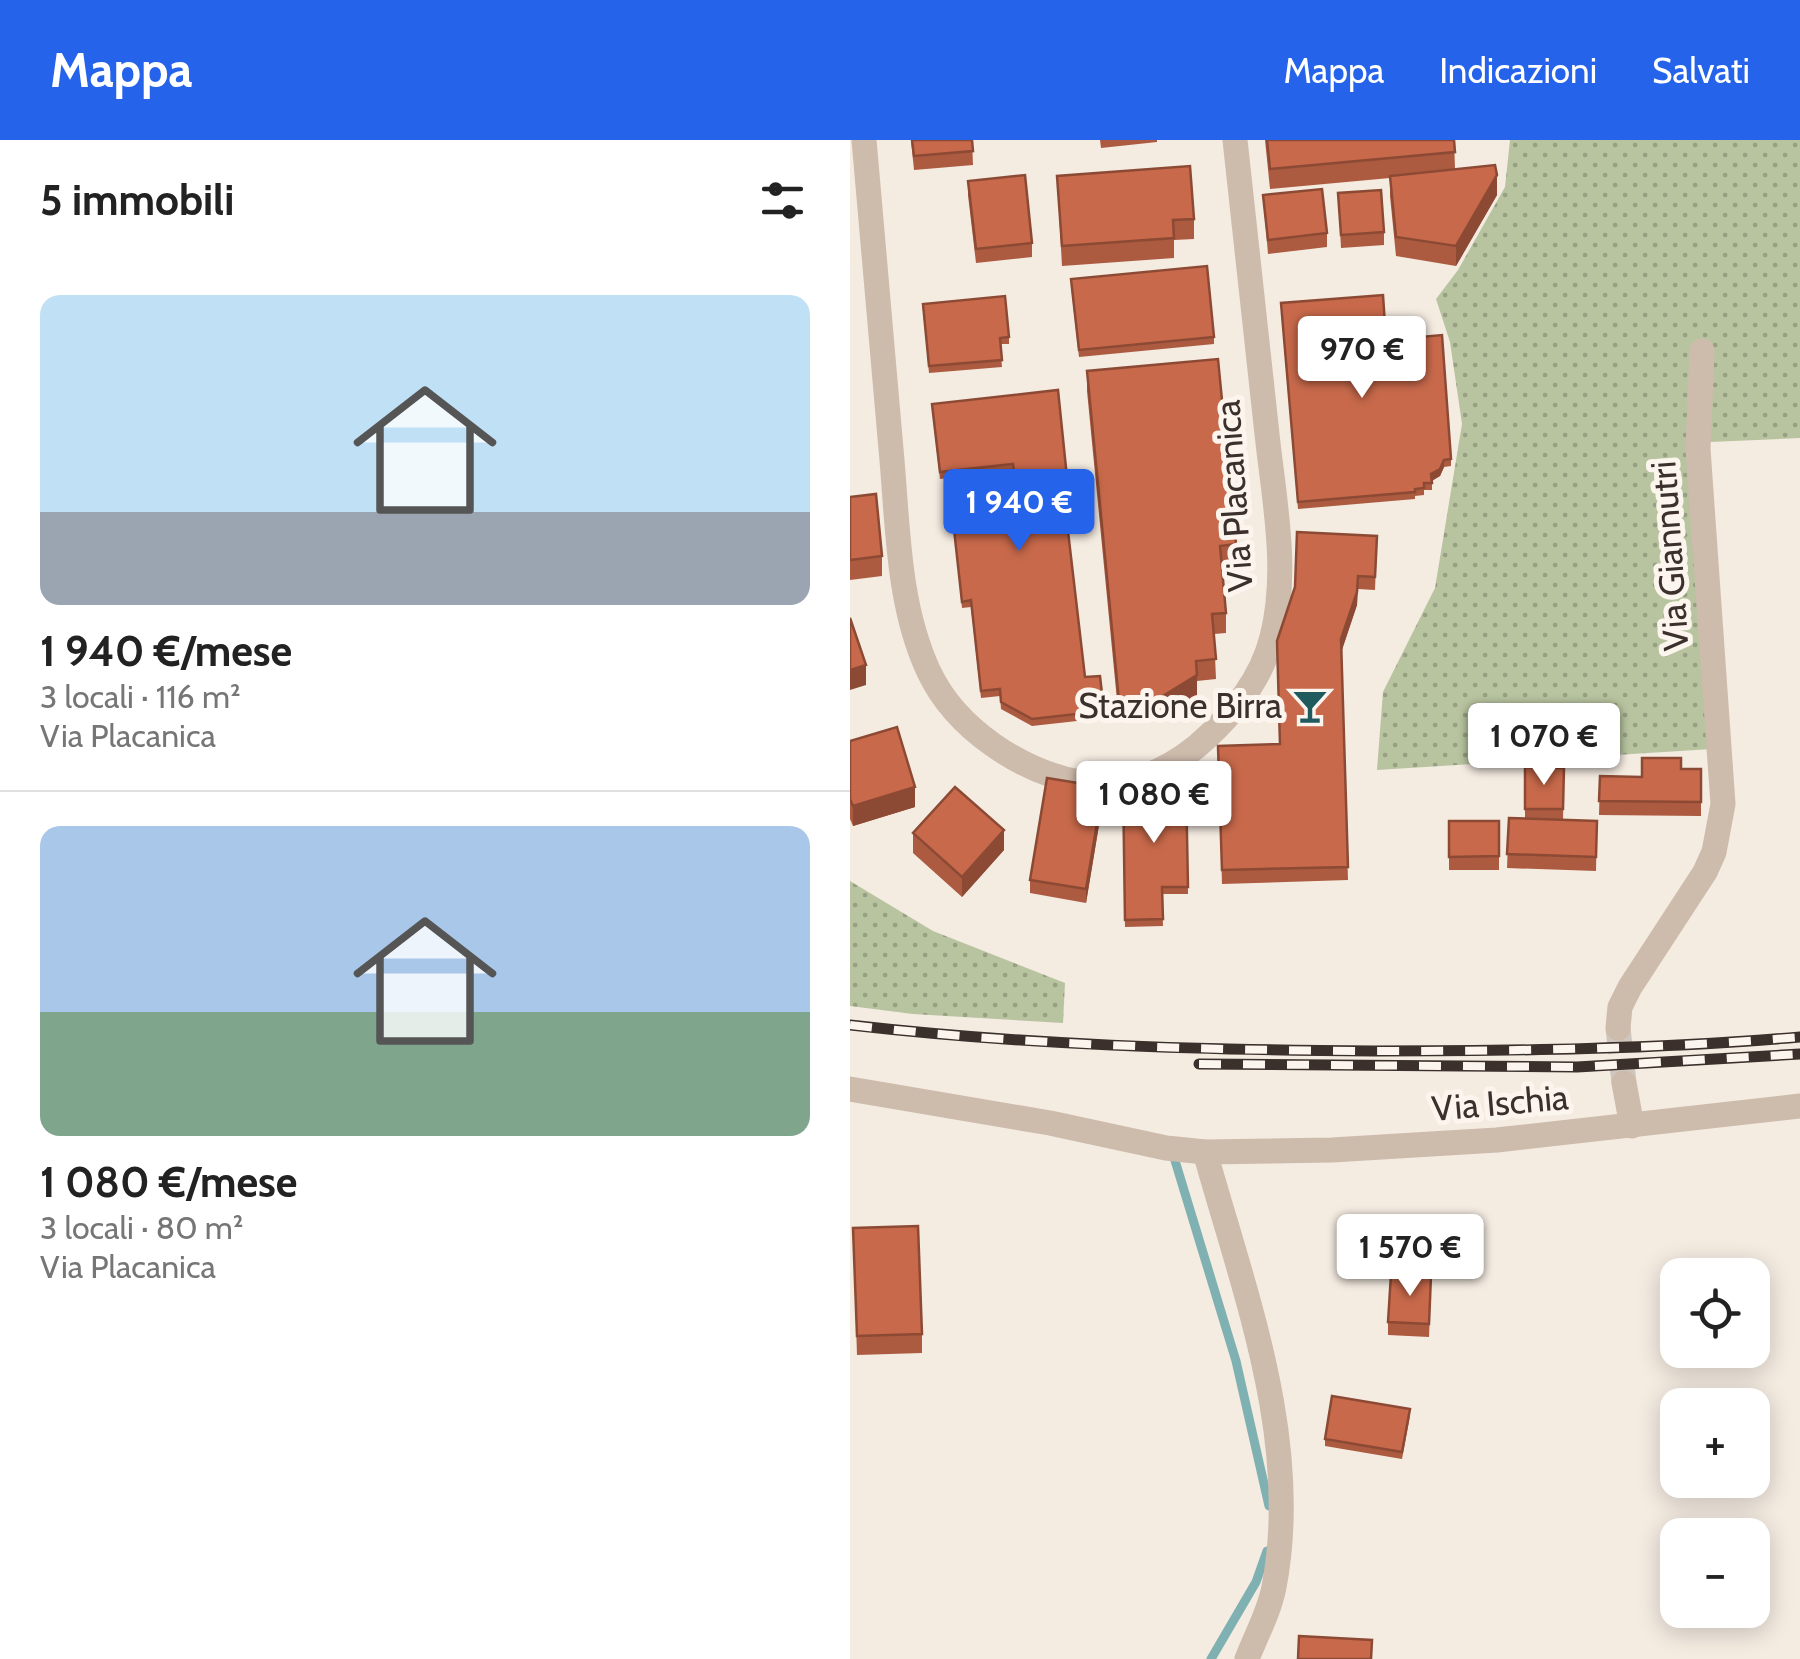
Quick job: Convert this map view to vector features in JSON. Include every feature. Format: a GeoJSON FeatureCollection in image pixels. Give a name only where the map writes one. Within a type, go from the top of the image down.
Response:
{"type":"FeatureCollection","features":[{"type":"Feature","properties":{"kind":"street","name":"Via Placanica"},"geometry":{"type":"LineString","coordinates":[[864,140],[900,551],[919,646],[946,700],[993,744],[1047,773],[1100,784],[1155,772],[1199,744],[1248,691],[1262,666],[1274,629],[1280,558],[1236,140]]}},
{"type":"Feature","properties":{"kind":"street","name":"Via Giannutri"},"geometry":{"type":"LineString","coordinates":[[1618,1028],[1620,1007],[1630,987],[1710,862],[1724,804],[1698,448],[1702,350]]}},
{"type":"Feature","properties":{"kind":"street"},"geometry":{"type":"LineString","coordinates":[[1624,1084],[1632,1126]]}},
{"type":"Feature","properties":{"kind":"street","name":"Via Ischia"},"geometry":{"type":"LineString","coordinates":[[850,1089],[1205,1152],[1425,1145],[1800,1106]]}},
{"type":"Feature","properties":{"kind":"street"},"geometry":{"type":"LineString","coordinates":[[1205,1152],[1260,1349],[1281,1468],[1283,1510],[1274,1590],[1247,1659]]}},
{"type":"Feature","properties":{"kind":"green space"},"geometry":{"type":"Polygon","coordinates":[[[1510,140],[1800,140],[1800,438],[1687,443],[1712,749],[1377,770],[1383,692],[1435,588],[1462,424],[1450,342],[1436,299],[1458,270],[1505,187],[1510,140]]]}},
{"type":"Feature","properties":{"kind":"green space"},"geometry":{"type":"Polygon","coordinates":[[[850,881],[933,931],[1065,983],[1063,1023],[850,1006],[850,881]]]}},
{"type":"Feature","properties":{"kind":"building"},"geometry":{"type":"Polygon","coordinates":[[[912,140],[972,140],[973,151],[914,156],[912,140]]]}},
{"type":"Feature","properties":{"kind":"building"},"geometry":{"type":"Polygon","coordinates":[[[1267,140],[1454,140],[1455,152],[1270,169],[1267,140]]]}},
{"type":"Feature","properties":{"kind":"building"},"geometry":{"type":"Polygon","coordinates":[[[1495,165],[1497,175],[1456,246],[1396,237],[1390,176],[1495,165]]]}},
{"type":"Feature","properties":{"kind":"building"},"geometry":{"type":"Polygon","coordinates":[[[1190,166],[1194,219],[1173,220],[1174,238],[1062,246],[1057,176],[1190,166]]]}},
{"type":"Feature","properties":{"kind":"building"},"geometry":{"type":"Polygon","coordinates":[[[1025,175],[1032,243],[976,249],[968,181],[1025,175]]]}},
{"type":"Feature","properties":{"kind":"building"},"geometry":{"type":"Polygon","coordinates":[[[1322,189],[1327,233],[1268,240],[1263,195],[1322,189]]]}},
{"type":"Feature","properties":{"kind":"building"},"geometry":{"type":"Polygon","coordinates":[[[1381,190],[1384,232],[1341,235],[1338,193],[1381,190]]]}},
{"type":"Feature","properties":{"kind":"building"},"geometry":{"type":"Polygon","coordinates":[[[1207,266],[1214,337],[1079,350],[1071,279],[1207,266]]]}},
{"type":"Feature","properties":{"kind":"building"},"geometry":{"type":"Polygon","coordinates":[[[1383,295],[1386,340],[1442,335],[1451,459],[1444,460],[1440,469],[1431,474],[1432,483],[1424,483],[1424,488],[1415,492],[1298,502],[1281,303],[1383,295]]]}},
{"type":"Feature","properties":{"kind":"building"},"geometry":{"type":"Polygon","coordinates":[[[1005,296],[1009,337],[1000,338],[1002,360],[929,366],[923,304],[1005,296]]]}},
{"type":"Feature","properties":{"kind":"building"},"geometry":{"type":"Polygon","coordinates":[[[1218,359],[1236,544],[1220,546],[1226,613],[1212,614],[1216,659],[1196,661],[1197,675],[1161,697],[1119,701],[1087,371],[1218,359]]]}},
{"type":"Feature","properties":{"kind":"building"},"geometry":{"type":"Polygon","coordinates":[[[1058,390],[1069,497],[1064,497],[1085,677],[1100,676],[1104,711],[1032,719],[1001,702],[1000,689],[981,691],[971,600],[962,602],[951,502],[1017,495],[1013,464],[940,472],[932,404],[1058,390]]]}},
{"type":"Feature","properties":{"kind":"building"},"geometry":{"type":"Polygon","coordinates":[[[876,494],[882,556],[850,560],[850,497],[876,494]]]}},
{"type":"Feature","properties":{"kind":"building","name":"Stazione Birra"},"geometry":{"type":"Polygon","coordinates":[[[1297,532],[1377,536],[1375,577],[1358,576],[1357,592],[1341,639],[1348,867],[1222,870],[1218,746],[1280,744],[1277,641],[1295,587],[1297,532]]]}},
{"type":"Feature","properties":{"kind":"building"},"geometry":{"type":"Polygon","coordinates":[[[850,618],[866,665],[850,670],[850,618]]]}},
{"type":"Feature","properties":{"kind":"building"},"geometry":{"type":"Polygon","coordinates":[[[897,727],[915,787],[853,806],[850,741],[897,727]]]}},
{"type":"Feature","properties":{"kind":"building"},"geometry":{"type":"Polygon","coordinates":[[[1642,758],[1681,758],[1681,769],[1701,769],[1701,802],[1599,801],[1600,776],[1642,777],[1642,758]]]}},
{"type":"Feature","properties":{"kind":"building"},"geometry":{"type":"Polygon","coordinates":[[[1525,767],[1564,768],[1563,809],[1525,809],[1525,767]]]}},
{"type":"Feature","properties":{"kind":"building"},"geometry":{"type":"Polygon","coordinates":[[[1047,778],[1103,787],[1086,889],[1030,880],[1047,778]]]}},
{"type":"Feature","properties":{"kind":"building"},"geometry":{"type":"Polygon","coordinates":[[[1186,782],[1188,887],[1162,887],[1163,919],[1125,920],[1123,783],[1186,782]]]}},
{"type":"Feature","properties":{"kind":"building"},"geometry":{"type":"Polygon","coordinates":[[[955,787],[1004,830],[962,877],[913,833],[955,787]]]}},
{"type":"Feature","properties":{"kind":"building"},"geometry":{"type":"Polygon","coordinates":[[[1509,818],[1597,821],[1596,857],[1507,854],[1509,818]]]}},
{"type":"Feature","properties":{"kind":"building"},"geometry":{"type":"Polygon","coordinates":[[[1449,821],[1499,821],[1499,856],[1449,857],[1449,821]]]}},
{"type":"Feature","properties":{"kind":"building"},"geometry":{"type":"Polygon","coordinates":[[[918,1226],[922,1334],[857,1336],[853,1228],[918,1226]]]}},
{"type":"Feature","properties":{"kind":"building"},"geometry":{"type":"Polygon","coordinates":[[[1391,1274],[1431,1276],[1429,1324],[1388,1322],[1391,1274]]]}},
{"type":"Feature","properties":{"kind":"building"},"geometry":{"type":"Polygon","coordinates":[[[1332,1396],[1410,1409],[1402,1452],[1325,1439],[1332,1396]]]}},
{"type":"Feature","properties":{"kind":"building"},"geometry":{"type":"Polygon","coordinates":[[[1299,1636],[1372,1640],[1371,1659],[1298,1659],[1299,1636]]]}},
{"type":"Feature","properties":{"kind":"waterway"},"geometry":{"type":"LineString","coordinates":[[1173,1154],[1236,1361],[1269,1506]]}},
{"type":"Feature","properties":{"kind":"waterway"},"geometry":{"type":"LineString","coordinates":[[1211,1659],[1256,1582],[1267,1551]]}},
{"type":"Feature","properties":{"kind":"tunnel"},"geometry":{"type":"LineString","coordinates":[[1618,1028],[1624,1083]]}},
{"type":"Feature","properties":{"kind":"railway"},"geometry":{"type":"LineString","coordinates":[[850,1025],[1046,1042],[1308,1050],[1587,1049],[1800,1037]]}},
{"type":"Feature","properties":{"kind":"railway"},"geometry":{"type":"LineString","coordinates":[[1199,1064],[1577,1067],[1800,1054]]}},
{"type":"Feature","properties":{"kind":"place","name":"Stazione Birra"},"geometry":{"type":"Point","coordinates":[1310,706]}}]}
